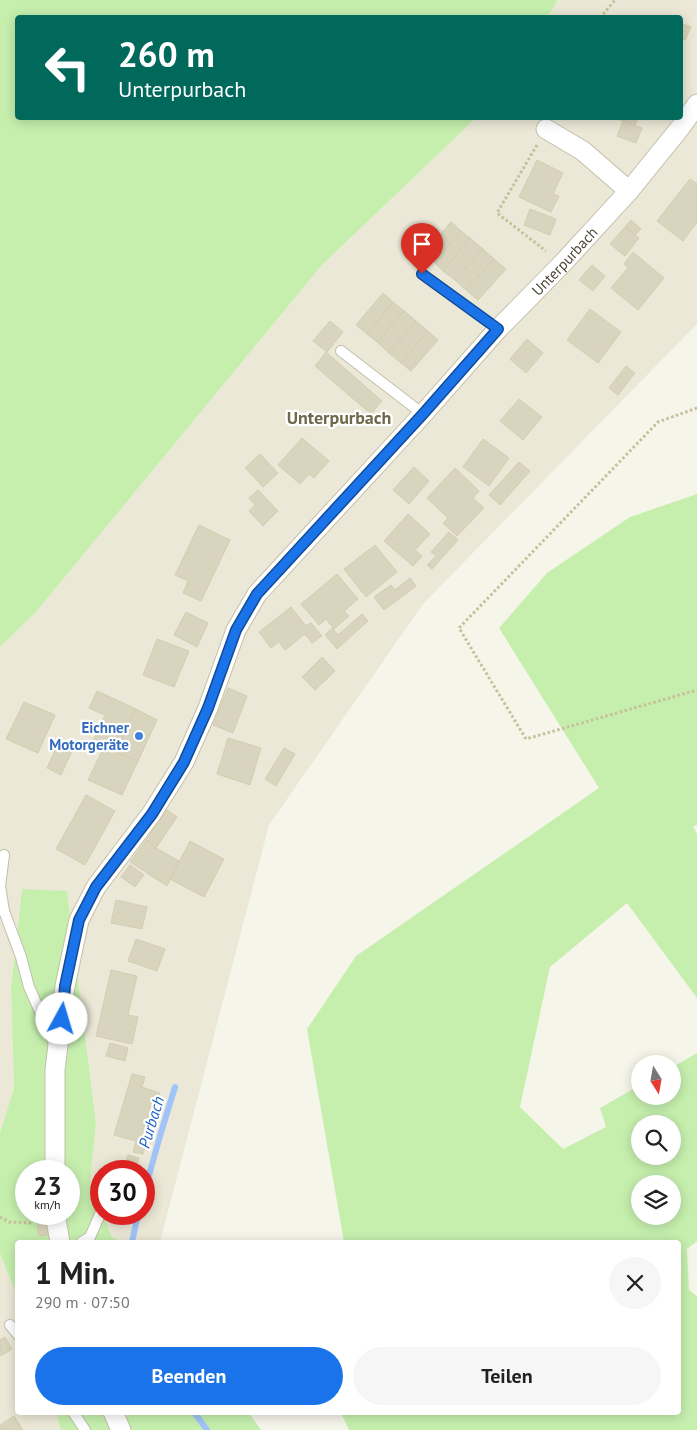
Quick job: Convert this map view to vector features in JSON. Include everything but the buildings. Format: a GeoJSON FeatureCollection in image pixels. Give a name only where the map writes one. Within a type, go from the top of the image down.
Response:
{"type":"FeatureCollection","features":[{"type":"Feature","properties":{"kind":"street","name":"Unterpurbach"},"geometry":{"type":"LineString","coordinates":[[55,1160],[57,1061],[65,986],[79,920],[96,887],[152,814],[184,762],[208,708],[236,630],[257,594],[423,414],[498,329],[562,264],[629,191],[697,104]]}},
{"type":"Feature","properties":{"kind":"street"},"geometry":{"type":"LineString","coordinates":[[546,129],[583,151],[629,191]]}},
{"type":"Feature","properties":{"kind":"street"},"geometry":{"type":"LineString","coordinates":[[57,1225],[60,1240]]}},
{"type":"Feature","properties":{"kind":"street"},"geometry":{"type":"LineString","coordinates":[[114,1415],[121,1430]]}},
{"type":"Feature","properties":{"kind":"lane"},"geometry":{"type":"LineString","coordinates":[[422,274],[498,329]]}},
{"type":"Feature","properties":{"kind":"lane"},"geometry":{"type":"LineString","coordinates":[[341,351],[423,414]]}},
{"type":"Feature","properties":{"kind":"lane"},"geometry":{"type":"LineString","coordinates":[[4,855],[0,886],[2,910],[21,957],[29,987],[57,1061]]}},
{"type":"Feature","properties":{"kind":"lane"},"geometry":{"type":"LineString","coordinates":[[85,1240],[90,1237],[95,1225]]}},
{"type":"Feature","properties":{"kind":"lane"},"geometry":{"type":"LineString","coordinates":[[10,1325],[15,1331]]}},
{"type":"Feature","properties":{"kind":"lane"},"geometry":{"type":"LineString","coordinates":[[74,1415],[85,1430]]}},
{"type":"Feature","properties":{"kind":"path"},"geometry":{"type":"LineString","coordinates":[[602,15],[614,0]]}},
{"type":"Feature","properties":{"kind":"path"},"geometry":{"type":"LineString","coordinates":[[546,129],[497,213],[562,264]]}},
{"type":"Feature","properties":{"kind":"path"},"geometry":{"type":"LineString","coordinates":[[697,408],[658,422],[459,628],[526,739],[697,690]]}},
{"type":"Feature","properties":{"kind":"path"},"geometry":{"type":"LineString","coordinates":[[0,1217],[8,1222],[15,1222]]}},
{"type":"Feature","properties":{"kind":"shaded area"},"geometry":{"type":"Polygon","coordinates":[[[558,0],[697,0],[697,324],[423,604],[269,825],[161,1240],[117,1240],[112,1237],[107,1225],[155,1225],[155,1160],[92,1160],[96,1123],[67,891],[22,890],[11,987],[14,1088],[0,1133],[0,647],[36,612],[322,265],[474,120],[683,120],[683,15],[548,15],[558,0]]]}},
{"type":"Feature","properties":{"kind":"shaded area"},"geometry":{"type":"Polygon","coordinates":[[[0,1254],[15,1290],[15,1415],[57,1415],[61,1430],[0,1430],[0,1254]]]}},
{"type":"Feature","properties":{"kind":"green space"},"geometry":{"type":"Polygon","coordinates":[[[0,0],[558,0],[549,15],[15,15],[15,120],[474,120],[322,265],[36,612],[0,647],[0,0]]]}},
{"type":"Feature","properties":{"kind":"green space"},"geometry":{"type":"Polygon","coordinates":[[[697,494],[697,825],[693,826],[697,834],[697,998],[627,903],[550,967],[520,1107],[563,1149],[606,1127],[600,1108],[631,1090],[631,1105],[681,1105],[681,1062],[697,1053],[697,1241],[687,1249],[689,1290],[697,1296],[697,1430],[349,1430],[342,1415],[681,1415],[681,1240],[344,1240],[307,1029],[356,956],[599,788],[499,628],[547,573],[630,517],[697,494]]]}},
{"type":"Feature","properties":{"kind":"green space"},"geometry":{"type":"Polygon","coordinates":[[[22,889],[67,891],[96,1123],[92,1160],[90,1160],[90,1225],[107,1225],[112,1237],[117,1240],[15,1240],[15,1290],[0,1254],[0,1133],[14,1088],[11,987],[22,889]]]}},
{"type":"Feature","properties":{"kind":"green space"},"geometry":{"type":"Polygon","coordinates":[[[57,1415],[250,1415],[261,1430],[61,1430],[57,1415]]]}},
{"type":"Feature","properties":{"kind":"waterway","name":"Purbach"},"geometry":{"type":"LineString","coordinates":[[153,1160],[175,1087]]}},
{"type":"Feature","properties":{"kind":"waterway","name":"Purbach"},"geometry":{"type":"LineString","coordinates":[[132,1240],[136,1225]]}},
{"type":"Feature","properties":{"kind":"waterway","name":"Purbach"},"geometry":{"type":"LineString","coordinates":[[196,1415],[207,1430]]}},
{"type":"Feature","properties":{"kind":"place","name":"Eichner Motorgeräte"},"geometry":{"type":"Point","coordinates":[139,736]}},
{"type":"Feature","properties":{"kind":"district","name":"Unterpurbach"},"geometry":{"type":"Point","coordinates":[339,417]}},
{"type":"Feature","properties":{"kind":"route"},"geometry":{"type":"LineString","coordinates":[[62,1019],[65,986],[79,920],[96,887],[152,814],[184,762],[208,708],[236,630],[257,594],[423,414],[498,329],[422,274]]}}]}
